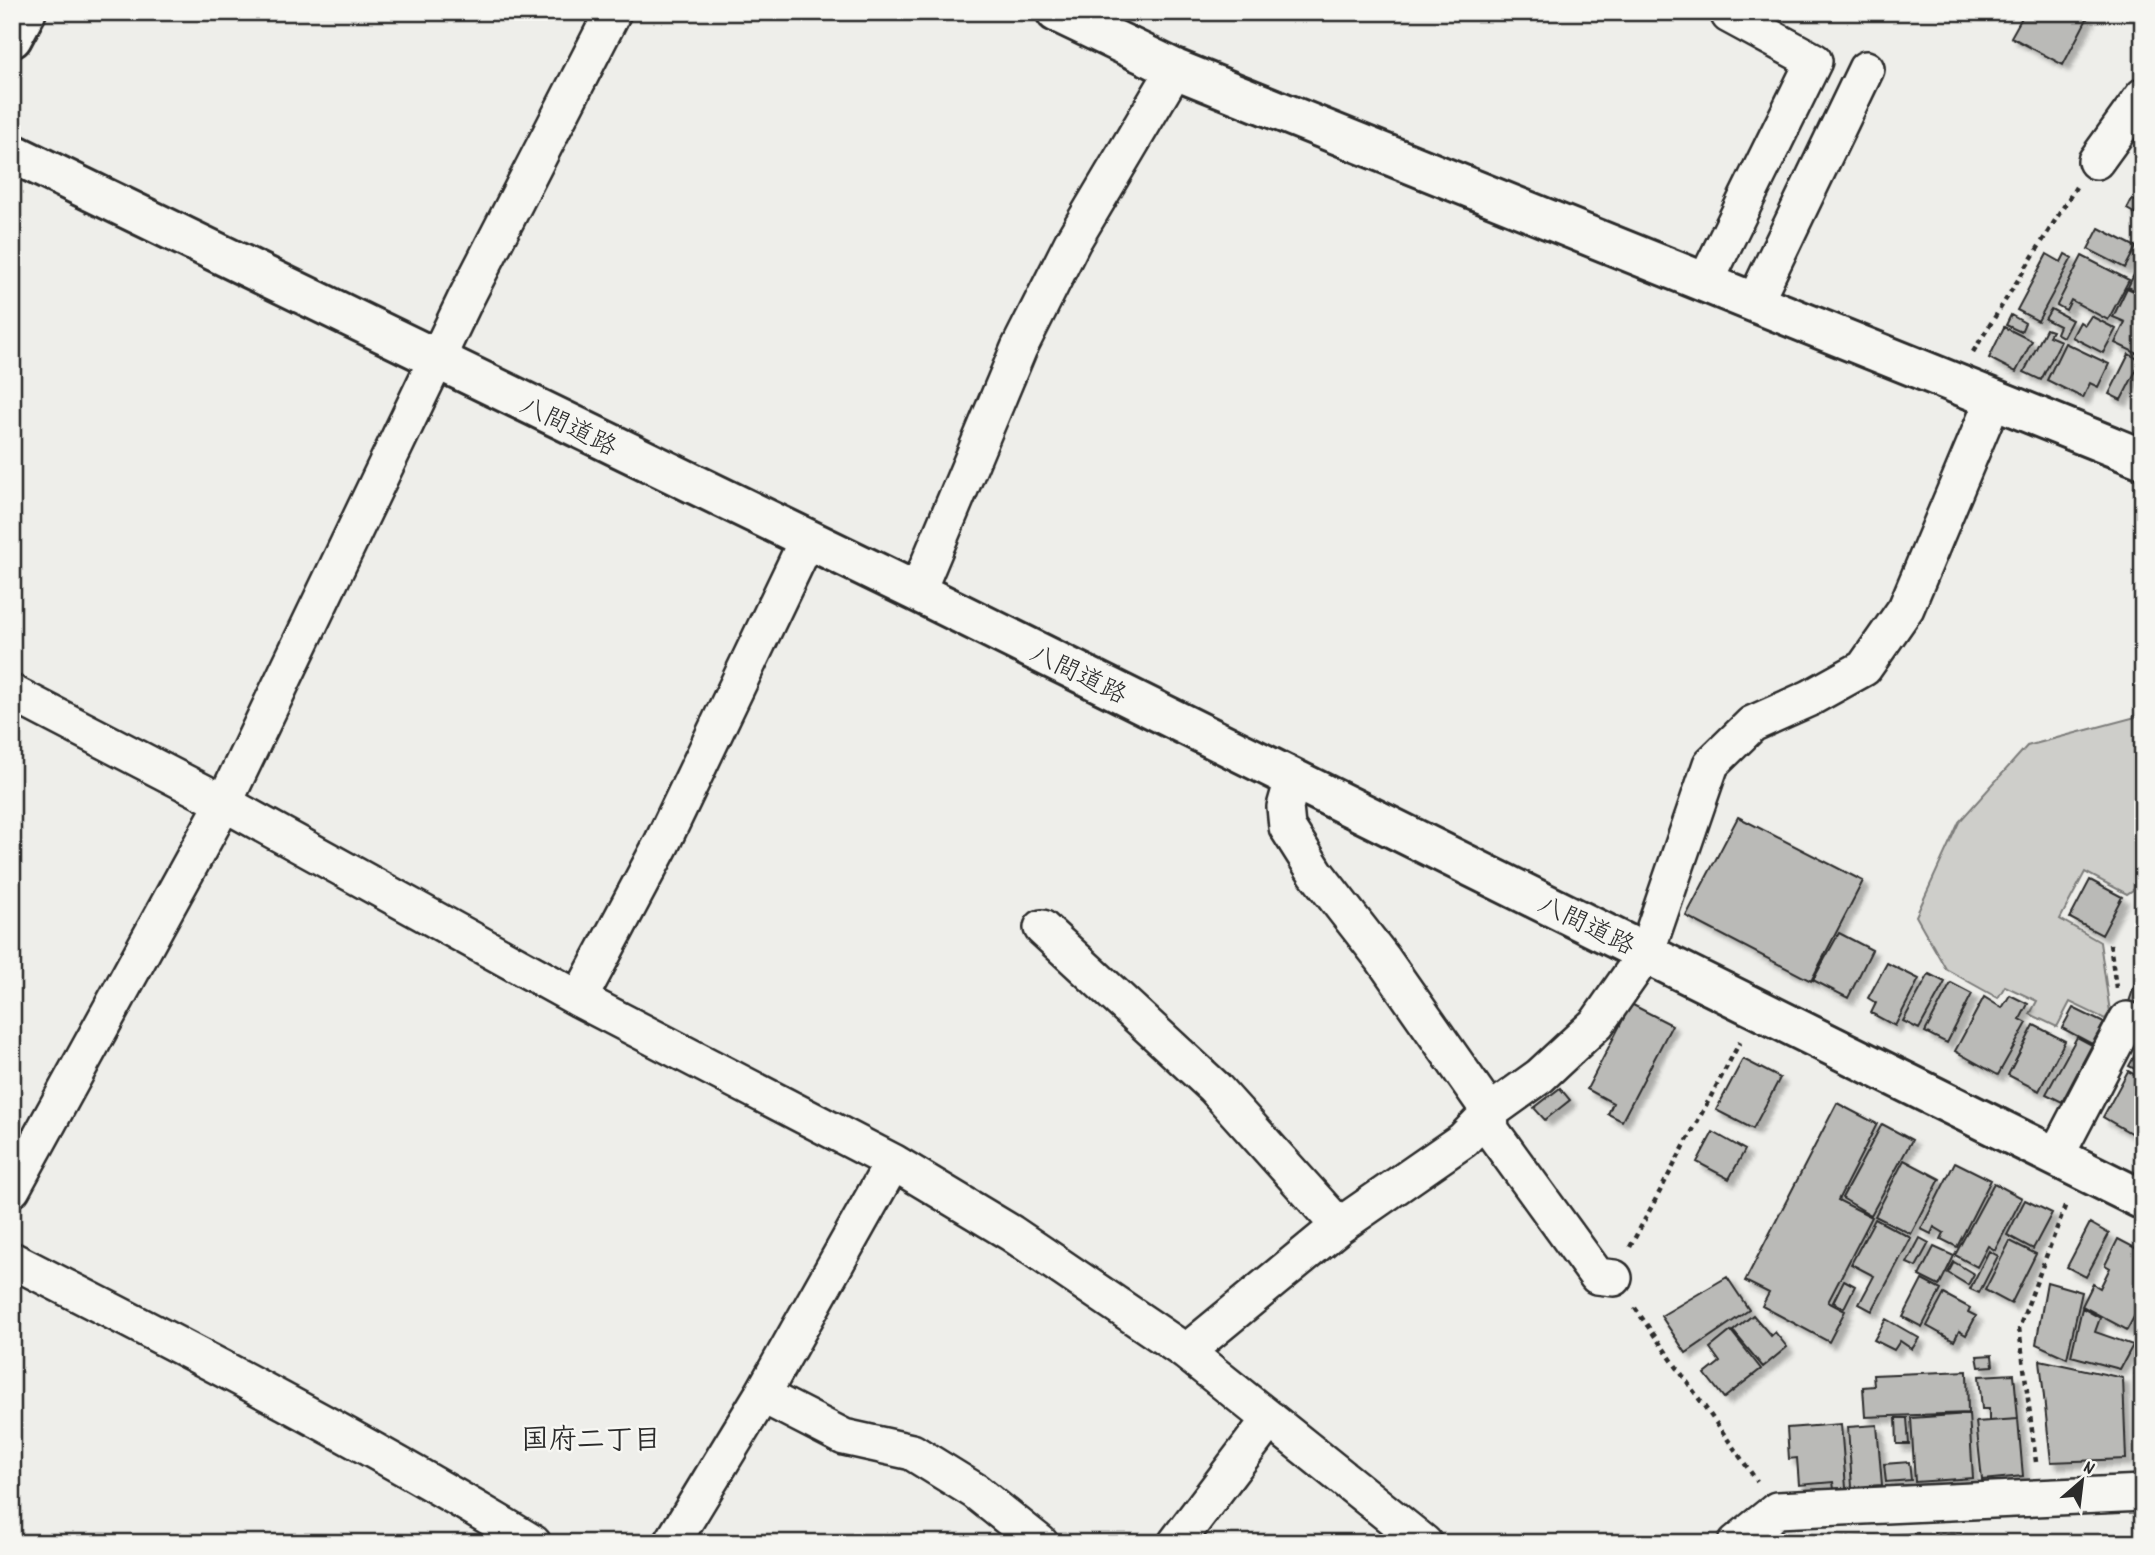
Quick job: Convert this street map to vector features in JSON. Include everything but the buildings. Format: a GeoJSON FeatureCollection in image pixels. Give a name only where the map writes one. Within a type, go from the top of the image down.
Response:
{"type":"FeatureCollection","features":[{"type":"Feature","properties":{"kind":"main road"},"geometry":{"type":"LineString","coordinates":[[12,38],[26,12]]}},
{"type":"Feature","properties":{"kind":"main road"},"geometry":{"type":"LineString","coordinates":[[1058,13],[1175,69],[2143,459]]}},
{"type":"Feature","properties":{"kind":"main road","name":"八間道路"},"geometry":{"type":"LineString","coordinates":[[12,153],[436,361],[918,592],[2143,1200]]}},
{"type":"Feature","properties":{"kind":"street"},"geometry":{"type":"LineString","coordinates":[[12,1189],[224,803],[436,361],[613,12]]}},
{"type":"Feature","properties":{"kind":"street"},"geometry":{"type":"LineString","coordinates":[[1705,284],[1814,61],[1729,15],[1730,12]]}},
{"type":"Feature","properties":{"kind":"street"},"geometry":{"type":"LineString","coordinates":[[918,592],[1019,348],[1073,241],[1175,69]]}},
{"type":"Feature","properties":{"kind":"street"},"geometry":{"type":"LineString","coordinates":[[1754,303],[1866,69]]}},
{"type":"Feature","properties":{"kind":"street"},"geometry":{"type":"LineString","coordinates":[[2096,161],[2143,96]]}},
{"type":"Feature","properties":{"kind":"street"},"geometry":{"type":"LineString","coordinates":[[1186,1352],[1339,1226],[1463,1140],[1490,1112],[1540,1076],[1597,1023],[1646,953],[1711,764],[1752,724],[1810,698],[1864,668],[1906,608],[1994,398]]}},
{"type":"Feature","properties":{"kind":"street"},"geometry":{"type":"LineString","coordinates":[[579,999],[662,843],[807,540]]}},
{"type":"Feature","properties":{"kind":"street"},"geometry":{"type":"LineString","coordinates":[[12,693],[224,803],[579,999],[893,1162],[1012,1233],[1186,1352],[1424,1543]]}},
{"type":"Feature","properties":{"kind":"street"},"geometry":{"type":"LineString","coordinates":[[1293,779],[1285,807],[1286,827],[1316,873],[1383,959],[1490,1112],[1491,1130],[1597,1276],[1614,1278]]}},
{"type":"Feature","properties":{"kind":"street"},"geometry":{"type":"LineString","coordinates":[[1042,928],[1213,1087],[1339,1226]]}},
{"type":"Feature","properties":{"kind":"street"},"geometry":{"type":"LineString","coordinates":[[2056,1156],[2127,1020],[2143,1025]]}},
{"type":"Feature","properties":{"kind":"street"},"geometry":{"type":"LineString","coordinates":[[672,1543],[762,1395],[893,1162]]}},
{"type":"Feature","properties":{"kind":"street"},"geometry":{"type":"LineString","coordinates":[[12,1260],[267,1390],[409,1468],[533,1543]]}},
{"type":"Feature","properties":{"kind":"street"},"geometry":{"type":"LineString","coordinates":[[762,1395],[844,1437],[912,1452],[975,1491],[1040,1543]]}},
{"type":"Feature","properties":{"kind":"street"},"geometry":{"type":"LineString","coordinates":[[1176,1543],[1270,1419]]}},
{"type":"Feature","properties":{"kind":"street"},"geometry":{"type":"LineString","coordinates":[[1736,1543],[1777,1510],[2143,1493]]}},
{"type":"Feature","properties":{"kind":"path"},"geometry":{"type":"LineString","coordinates":[[1969,359],[2066,199],[2096,161]]}},
{"type":"Feature","properties":{"kind":"path"},"geometry":{"type":"LineString","coordinates":[[1742,1038],[1614,1278],[1777,1510]]}},
{"type":"Feature","properties":{"kind":"path"},"geometry":{"type":"LineString","coordinates":[[2040,1498],[2019,1328],[2068,1198]]}},
{"type":"Feature","properties":{"kind":"shaded area"},"geometry":{"type":"Polygon","coordinates":[[[2143,715],[2143,883],[2127,894],[2085,872],[2060,919],[2100,942],[2110,1012],[2105,1019],[2070,1002],[2057,1027],[2030,1014],[2037,1001],[2005,986],[1998,998],[1946,969],[1916,916],[1959,822],[2027,746],[2143,715]]]}},
{"type":"Feature","properties":{"kind":"district","name":"国府二丁目"},"geometry":{"type":"Point","coordinates":[591,1438]}}]}
